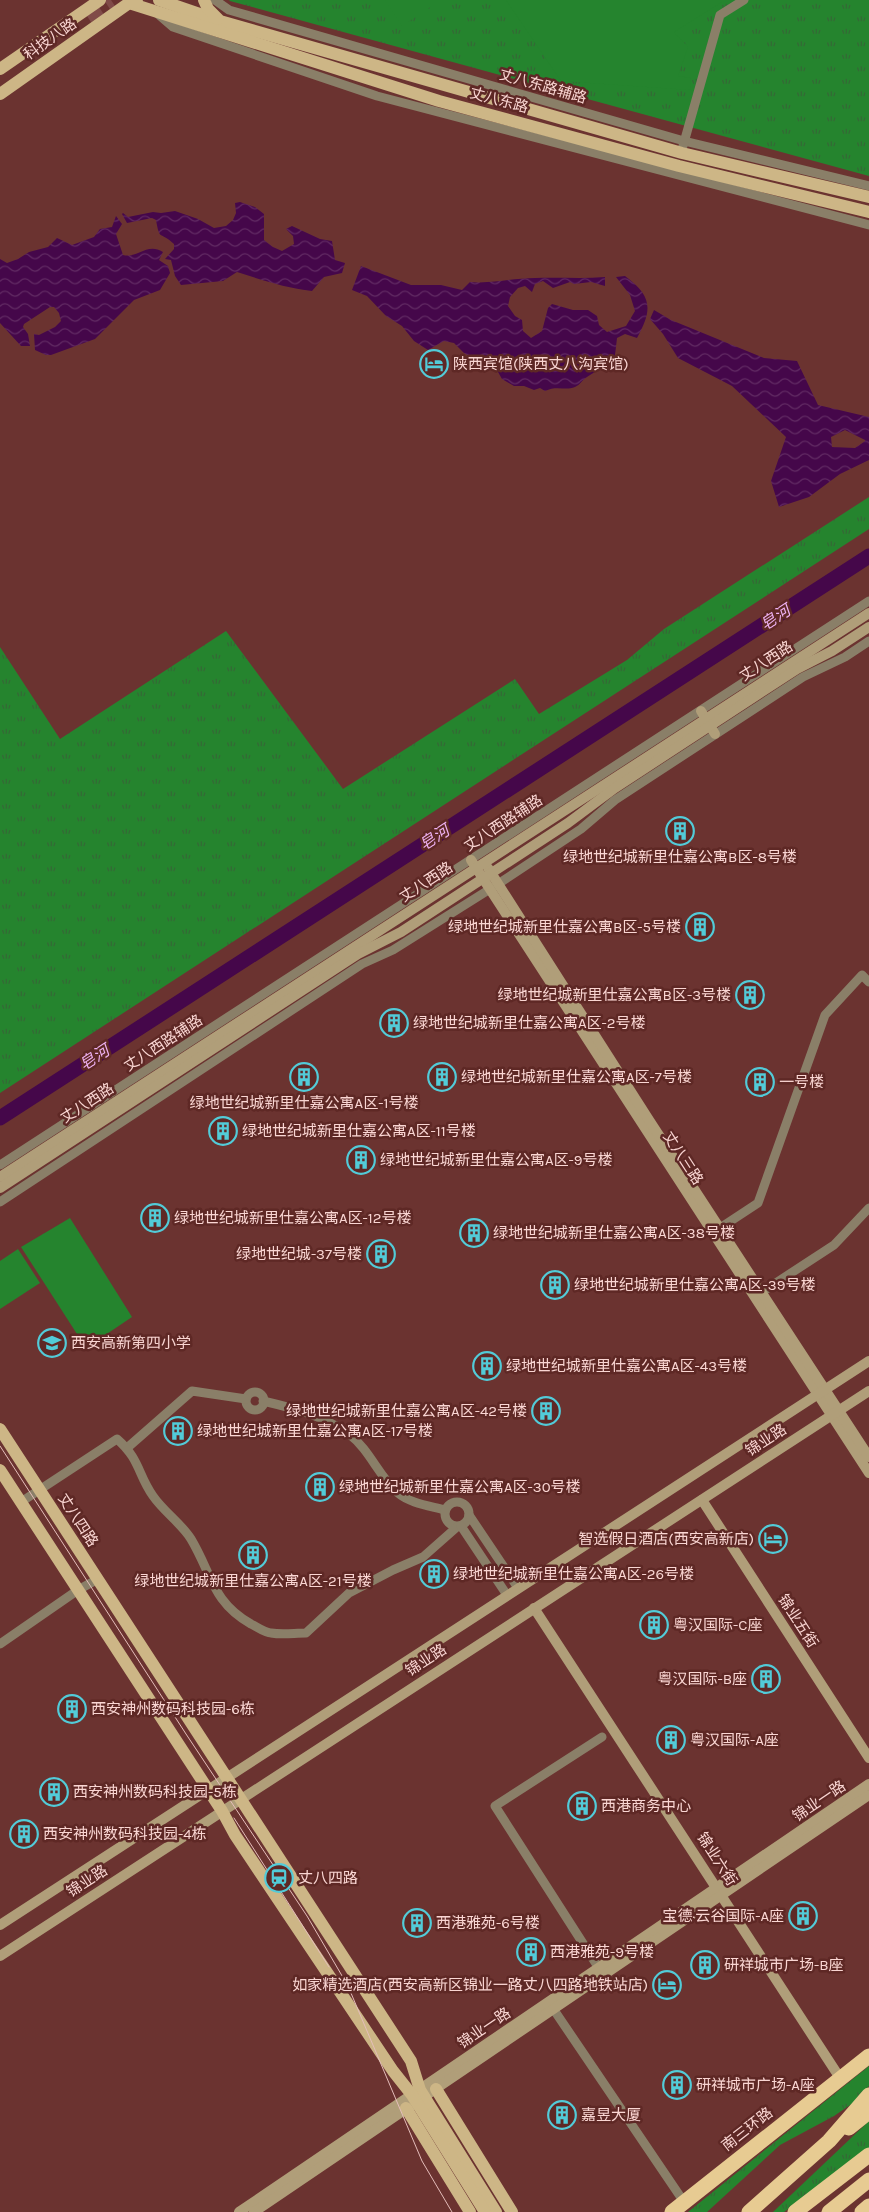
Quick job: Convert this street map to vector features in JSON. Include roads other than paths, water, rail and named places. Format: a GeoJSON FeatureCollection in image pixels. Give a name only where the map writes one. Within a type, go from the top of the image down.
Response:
{"type":"FeatureCollection","features":[{"type":"Feature","properties":{"kind":"highway","name":"南三环路"},"geometry":{"type":"LineString","coordinates":[[672,2212],[869,2056]]}},
{"type":"Feature","properties":{"kind":"highway"},"geometry":{"type":"LineString","coordinates":[[749,2212],[829,2141],[869,2095]]}},
{"type":"Feature","properties":{"kind":"highway"},"geometry":{"type":"LineString","coordinates":[[829,2141],[858,2122],[869,2112]]}},
{"type":"Feature","properties":{"kind":"highway"},"geometry":{"type":"LineString","coordinates":[[795,2212],[869,2155]]}},
{"type":"Feature","properties":{"kind":"highway"},"geometry":{"type":"LineString","coordinates":[[825,2212],[866,2183]]}},
{"type":"Feature","properties":{"kind":"highway"},"geometry":{"type":"LineString","coordinates":[[829,2212],[866,2183]]}},
{"type":"Feature","properties":{"kind":"highway"},"geometry":{"type":"LineString","coordinates":[[862,2212],[869,2206]]}},
{"type":"Feature","properties":{"kind":"main road","name":"科技八路"},"geometry":{"type":"LineString","coordinates":[[0,69],[100,0]]}},
{"type":"Feature","properties":{"kind":"main road","name":"科技八路"},"geometry":{"type":"LineString","coordinates":[[0,94],[129,2],[146,0]]}},
{"type":"Feature","properties":{"kind":"main road"},"geometry":{"type":"LineString","coordinates":[[204,0],[212,14],[220,21]]}},
{"type":"Feature","properties":{"kind":"main road","name":"丈八东路"},"geometry":{"type":"LineString","coordinates":[[129,2],[158,6],[220,21],[869,197]]}},
{"type":"Feature","properties":{"kind":"main road","name":"丈八东路"},"geometry":{"type":"LineString","coordinates":[[158,6],[393,88],[679,166],[869,212]]}},
{"type":"Feature","properties":{"kind":"main road","name":"丈八西路"},"geometry":{"type":"LineString","coordinates":[[0,1188],[358,954],[401,932],[568,823],[708,722],[869,613]]}},
{"type":"Feature","properties":{"kind":"main road","name":"丈八西路"},"geometry":{"type":"LineString","coordinates":[[0,1177],[477,863],[708,722],[832,651],[869,627]]}},
{"type":"Feature","properties":{"kind":"main road","name":"丈八三路"},"geometry":{"type":"LineString","coordinates":[[477,863],[762,1292],[869,1473]]}},
{"type":"Feature","properties":{"kind":"main road","name":"丈八三路"},"geometry":{"type":"LineString","coordinates":[[494,886],[822,1392]]}},
{"type":"Feature","properties":{"kind":"main road","name":"锦业路"},"geometry":{"type":"LineString","coordinates":[[0,1925],[869,1361]]}},
{"type":"Feature","properties":{"kind":"main road","name":"锦业路"},"geometry":{"type":"LineString","coordinates":[[0,1956],[869,1391]]}},
{"type":"Feature","properties":{"kind":"main road","name":"丈八三路"},"geometry":{"type":"LineString","coordinates":[[835,1413],[869,1457]]}},
{"type":"Feature","properties":{"kind":"main road","name":"丈八四路"},"geometry":{"type":"LineString","coordinates":[[0,1428],[411,2061],[416,2098]]}},
{"type":"Feature","properties":{"kind":"main road","name":"丈八四路"},"geometry":{"type":"LineString","coordinates":[[0,1470],[208,1789],[235,1835],[377,2047],[416,2098],[496,2212]]}},
{"type":"Feature","properties":{"kind":"main road","name":"锦业五街"},"geometry":{"type":"LineString","coordinates":[[702,1500],[869,1758]]}},
{"type":"Feature","properties":{"kind":"main road","name":"锦业六街"},"geometry":{"type":"LineString","coordinates":[[534,1608],[840,2078]]}},
{"type":"Feature","properties":{"kind":"main road","name":"锦业一路"},"geometry":{"type":"LineString","coordinates":[[720,1892],[869,1784]]}},
{"type":"Feature","properties":{"kind":"main road","name":"锦业一路"},"geometry":{"type":"LineString","coordinates":[[254,2212],[416,2098],[720,1892],[869,1795]]}},
{"type":"Feature","properties":{"kind":"main road","name":"锦业一路"},"geometry":{"type":"LineString","coordinates":[[240,2212],[416,2098],[436,2089],[554,2010],[602,1972]]}},
{"type":"Feature","properties":{"kind":"main road"},"geometry":{"type":"LineString","coordinates":[[436,2089],[512,2212]]}},
{"type":"Feature","properties":{"kind":"main road"},"geometry":{"type":"LineString","coordinates":[[416,2098],[470,2212]]}},
{"type":"Feature","properties":{"kind":"main road","name":"丈八四路"},"geometry":{"type":"LineString","coordinates":[[452,2150],[485,2212]]}},
{"type":"Feature","properties":{"kind":"street","name":"丈八东路辅路"},"geometry":{"type":"LineString","coordinates":[[215,0],[228,10],[683,147],[869,186]]}},
{"type":"Feature","properties":{"kind":"street"},"geometry":{"type":"LineString","coordinates":[[679,166],[720,15],[744,0]]}},
{"type":"Feature","properties":{"kind":"street"},"geometry":{"type":"LineString","coordinates":[[158,6],[173,27],[377,96],[869,225]]}},
{"type":"Feature","properties":{"kind":"street"},"geometry":{"type":"LineString","coordinates":[[0,1202],[14,1191],[362,964],[393,950],[581,829],[708,722],[869,601]]}},
{"type":"Feature","properties":{"kind":"street"},"geometry":{"type":"LineString","coordinates":[[708,722],[845,657],[869,641]]}},
{"type":"Feature","properties":{"kind":"street","name":"丈八西路辅路"},"geometry":{"type":"LineString","coordinates":[[0,1165],[477,863]]}},
{"type":"Feature","properties":{"kind":"street"},"geometry":{"type":"LineString","coordinates":[[720,1228],[758,1203],[825,1015],[862,975],[869,982]]}},
{"type":"Feature","properties":{"kind":"street"},"geometry":{"type":"LineString","coordinates":[[762,1292],[834,1245],[869,1208]]}},
{"type":"Feature","properties":{"kind":"street"},"geometry":{"type":"LineString","coordinates":[[127,1448],[192,1391],[246,1399]]}},
{"type":"Feature","properties":{"kind":"street"},"geometry":{"type":"LineString","coordinates":[[257,1392],[264,1401],[259,1408],[254,1410],[248,1407],[246,1399],[249,1394],[257,1392]]}},
{"type":"Feature","properties":{"kind":"street"},"geometry":{"type":"LineString","coordinates":[[264,1401],[312,1414],[331,1423],[350,1435],[363,1448],[399,1494],[445,1510]]}},
{"type":"Feature","properties":{"kind":"street"},"geometry":{"type":"LineString","coordinates":[[21,1502],[117,1439],[127,1448],[137,1462],[153,1496],[191,1539],[225,1606],[240,1618],[269,1633],[306,1634],[349,1593],[392,1570],[423,1557],[468,1520],[469,1515]]}},
{"type":"Feature","properties":{"kind":"street"},"geometry":{"type":"LineString","coordinates":[[507,1595],[459,1526],[449,1524],[445,1519],[445,1510],[449,1504],[457,1502],[466,1506],[469,1515],[518,1588]]}},
{"type":"Feature","properties":{"kind":"street"},"geometry":{"type":"LineString","coordinates":[[0,1638],[96,1576]]}},
{"type":"Feature","properties":{"kind":"street"},"geometry":{"type":"LineString","coordinates":[[0,1644],[77,1588]]}},
{"type":"Feature","properties":{"kind":"street"},"geometry":{"type":"LineString","coordinates":[[602,1737],[495,1806],[602,1972]]}},
{"type":"Feature","properties":{"kind":"street"},"geometry":{"type":"LineString","coordinates":[[554,2010],[684,2202]]}},
{"type":"Feature","properties":{"kind":"water"},"geometry":{"type":"Polygon","coordinates":[[[240,202],[255,207],[264,214],[264,240],[282,251],[294,244],[293,236],[286,229],[292,226],[320,239],[332,241],[335,260],[345,263],[342,273],[324,277],[312,291],[283,286],[237,272],[223,281],[181,285],[175,276],[171,260],[165,259],[174,249],[174,244],[159,234],[156,220],[152,218],[127,223],[122,214],[128,217],[153,212],[175,211],[198,219],[214,228],[226,226],[233,220],[236,213],[235,203],[240,202]]]}},
{"type":"Feature","properties":{"kind":"water"},"geometry":{"type":"Polygon","coordinates":[[[116,216],[122,224],[116,234],[123,255],[133,255],[152,249],[163,252],[159,260],[168,266],[170,273],[160,290],[134,300],[95,339],[51,355],[46,355],[35,350],[34,334],[39,335],[55,327],[61,321],[59,313],[54,307],[50,307],[24,324],[23,327],[28,334],[30,346],[21,346],[0,323],[0,259],[7,263],[18,259],[29,252],[48,247],[57,238],[72,245],[94,237],[100,229],[112,227],[116,216]]]}},
{"type":"Feature","properties":{"kind":"water"},"geometry":{"type":"Polygon","coordinates":[[[361,266],[411,285],[441,285],[462,290],[470,282],[527,278],[605,277],[605,286],[591,282],[574,284],[570,282],[553,288],[543,281],[535,284],[532,292],[525,286],[518,288],[510,297],[508,306],[515,316],[522,320],[523,331],[531,338],[542,331],[548,308],[552,304],[573,310],[588,310],[597,316],[599,325],[607,332],[626,326],[635,311],[630,295],[616,277],[625,276],[641,290],[647,304],[646,319],[637,338],[625,334],[617,338],[611,365],[587,377],[575,387],[553,388],[545,391],[540,388],[534,390],[524,386],[514,386],[502,379],[498,372],[464,353],[454,343],[444,341],[428,350],[414,341],[402,326],[386,316],[367,296],[352,290],[361,266]]]}},
{"type":"Feature","properties":{"kind":"water"},"geometry":{"type":"Polygon","coordinates":[[[654,310],[671,320],[764,358],[797,361],[818,405],[869,417],[869,460],[840,474],[809,497],[779,507],[771,481],[786,437],[732,386],[678,358],[663,334],[650,319],[654,310]],[[845,430],[831,437],[832,447],[855,448],[865,440],[845,430]]]}},
{"type":"Feature","properties":{"kind":"waterway","name":"皂河"},"geometry":{"type":"LineString","coordinates":[[0,1118],[869,556]]}},
{"type":"Feature","properties":{"kind":"tunnel"},"geometry":{"type":"LineString","coordinates":[[87,16],[111,0]]}},
{"type":"Feature","properties":{"kind":"tram line"},"geometry":{"type":"LineString","coordinates":[[0,1446],[186,1734],[307,1916],[348,1986],[422,2161],[452,2212]]}},
{"type":"Feature","properties":{"kind":"tram line"},"geometry":{"type":"LineString","coordinates":[[234,1818],[329,1967]]}},
{"type":"Feature","properties":{"kind":"place","name":"陕西宾馆(陕西丈八沟宾馆)"},"geometry":{"type":"Point","coordinates":[434,364]}},
{"type":"Feature","properties":{"kind":"place","name":"绿地世纪城新里仕嘉公寓B区-8号楼"},"geometry":{"type":"Point","coordinates":[680,831]}},
{"type":"Feature","properties":{"kind":"place","name":"绿地世纪城新里仕嘉公寓B区-5号楼"},"geometry":{"type":"Point","coordinates":[700,927]}},
{"type":"Feature","properties":{"kind":"place","name":"绿地世纪城新里仕嘉公寓B区-3号楼"},"geometry":{"type":"Point","coordinates":[750,995]}},
{"type":"Feature","properties":{"kind":"place","name":"绿地世纪城新里仕嘉公寓A区-2号楼"},"geometry":{"type":"Point","coordinates":[394,1023]}},
{"type":"Feature","properties":{"kind":"place","name":"绿地世纪城新里仕嘉公寓A区-1号楼"},"geometry":{"type":"Point","coordinates":[304,1077]}},
{"type":"Feature","properties":{"kind":"place","name":"绿地世纪城新里仕嘉公寓A区-7号楼"},"geometry":{"type":"Point","coordinates":[442,1077]}},
{"type":"Feature","properties":{"kind":"place","name":"一号楼"},"geometry":{"type":"Point","coordinates":[760,1082]}},
{"type":"Feature","properties":{"kind":"place","name":"绿地世纪城新里仕嘉公寓A区-11号楼"},"geometry":{"type":"Point","coordinates":[223,1131]}},
{"type":"Feature","properties":{"kind":"place","name":"绿地世纪城新里仕嘉公寓A区-9号楼"},"geometry":{"type":"Point","coordinates":[361,1160]}},
{"type":"Feature","properties":{"kind":"place","name":"绿地世纪城新里仕嘉公寓A区-12号楼"},"geometry":{"type":"Point","coordinates":[155,1218]}},
{"type":"Feature","properties":{"kind":"place","name":"绿地世纪城新里仕嘉公寓A区-38号楼"},"geometry":{"type":"Point","coordinates":[474,1233]}},
{"type":"Feature","properties":{"kind":"place","name":"绿地世纪城-37号楼"},"geometry":{"type":"Point","coordinates":[381,1254]}},
{"type":"Feature","properties":{"kind":"place","name":"绿地世纪城新里仕嘉公寓A区-39号楼"},"geometry":{"type":"Point","coordinates":[555,1285]}},
{"type":"Feature","properties":{"kind":"place","name":"西安高新第四小学"},"geometry":{"type":"Point","coordinates":[52,1343]}},
{"type":"Feature","properties":{"kind":"place","name":"绿地世纪城新里仕嘉公寓A区-43号楼"},"geometry":{"type":"Point","coordinates":[487,1366]}},
{"type":"Feature","properties":{"kind":"place","name":"绿地世纪城新里仕嘉公寓A区-42号楼"},"geometry":{"type":"Point","coordinates":[546,1411]}},
{"type":"Feature","properties":{"kind":"place","name":"绿地世纪城新里仕嘉公寓A区-17号楼"},"geometry":{"type":"Point","coordinates":[178,1431]}},
{"type":"Feature","properties":{"kind":"place","name":"绿地世纪城新里仕嘉公寓A区-30号楼"},"geometry":{"type":"Point","coordinates":[320,1487]}},
{"type":"Feature","properties":{"kind":"place","name":"智选假日酒店(西安高新店)"},"geometry":{"type":"Point","coordinates":[773,1539]}},
{"type":"Feature","properties":{"kind":"place","name":"绿地世纪城新里仕嘉公寓A区-21号楼"},"geometry":{"type":"Point","coordinates":[253,1555]}},
{"type":"Feature","properties":{"kind":"place","name":"绿地世纪城新里仕嘉公寓A区-26号楼"},"geometry":{"type":"Point","coordinates":[434,1574]}},
{"type":"Feature","properties":{"kind":"place","name":"粤汉国际-C座"},"geometry":{"type":"Point","coordinates":[654,1625]}},
{"type":"Feature","properties":{"kind":"place","name":"粤汉国际-B座"},"geometry":{"type":"Point","coordinates":[766,1679]}},
{"type":"Feature","properties":{"kind":"place","name":"西安神州数码科技园-6栋"},"geometry":{"type":"Point","coordinates":[72,1709]}},
{"type":"Feature","properties":{"kind":"place","name":"粤汉国际-A座"},"geometry":{"type":"Point","coordinates":[671,1740]}},
{"type":"Feature","properties":{"kind":"place","name":"西安神州数码科技园-5栋"},"geometry":{"type":"Point","coordinates":[54,1792]}},
{"type":"Feature","properties":{"kind":"place","name":"西港商务中心"},"geometry":{"type":"Point","coordinates":[582,1806]}},
{"type":"Feature","properties":{"kind":"place","name":"西安神州数码科技园-4栋"},"geometry":{"type":"Point","coordinates":[24,1834]}},
{"type":"Feature","properties":{"kind":"place","name":"丈八四路"},"geometry":{"type":"Point","coordinates":[279,1878]}},
{"type":"Feature","properties":{"kind":"place","name":"宝德·云谷国际-A座"},"geometry":{"type":"Point","coordinates":[803,1916]}},
{"type":"Feature","properties":{"kind":"place","name":"西港雅苑-6号楼"},"geometry":{"type":"Point","coordinates":[417,1923]}},
{"type":"Feature","properties":{"kind":"place","name":"西港雅苑-9号楼"},"geometry":{"type":"Point","coordinates":[531,1952]}},
{"type":"Feature","properties":{"kind":"place","name":"研祥城市广场-B座"},"geometry":{"type":"Point","coordinates":[705,1965]}},
{"type":"Feature","properties":{"kind":"place","name":"如家精选酒店(西安高新区锦业一路丈八四路地铁站店)"},"geometry":{"type":"Point","coordinates":[667,1985]}},
{"type":"Feature","properties":{"kind":"place","name":"研祥城市广场-A座"},"geometry":{"type":"Point","coordinates":[677,2085]}},
{"type":"Feature","properties":{"kind":"place","name":"嘉昱大厦"},"geometry":{"type":"Point","coordinates":[562,2115]}}]}
